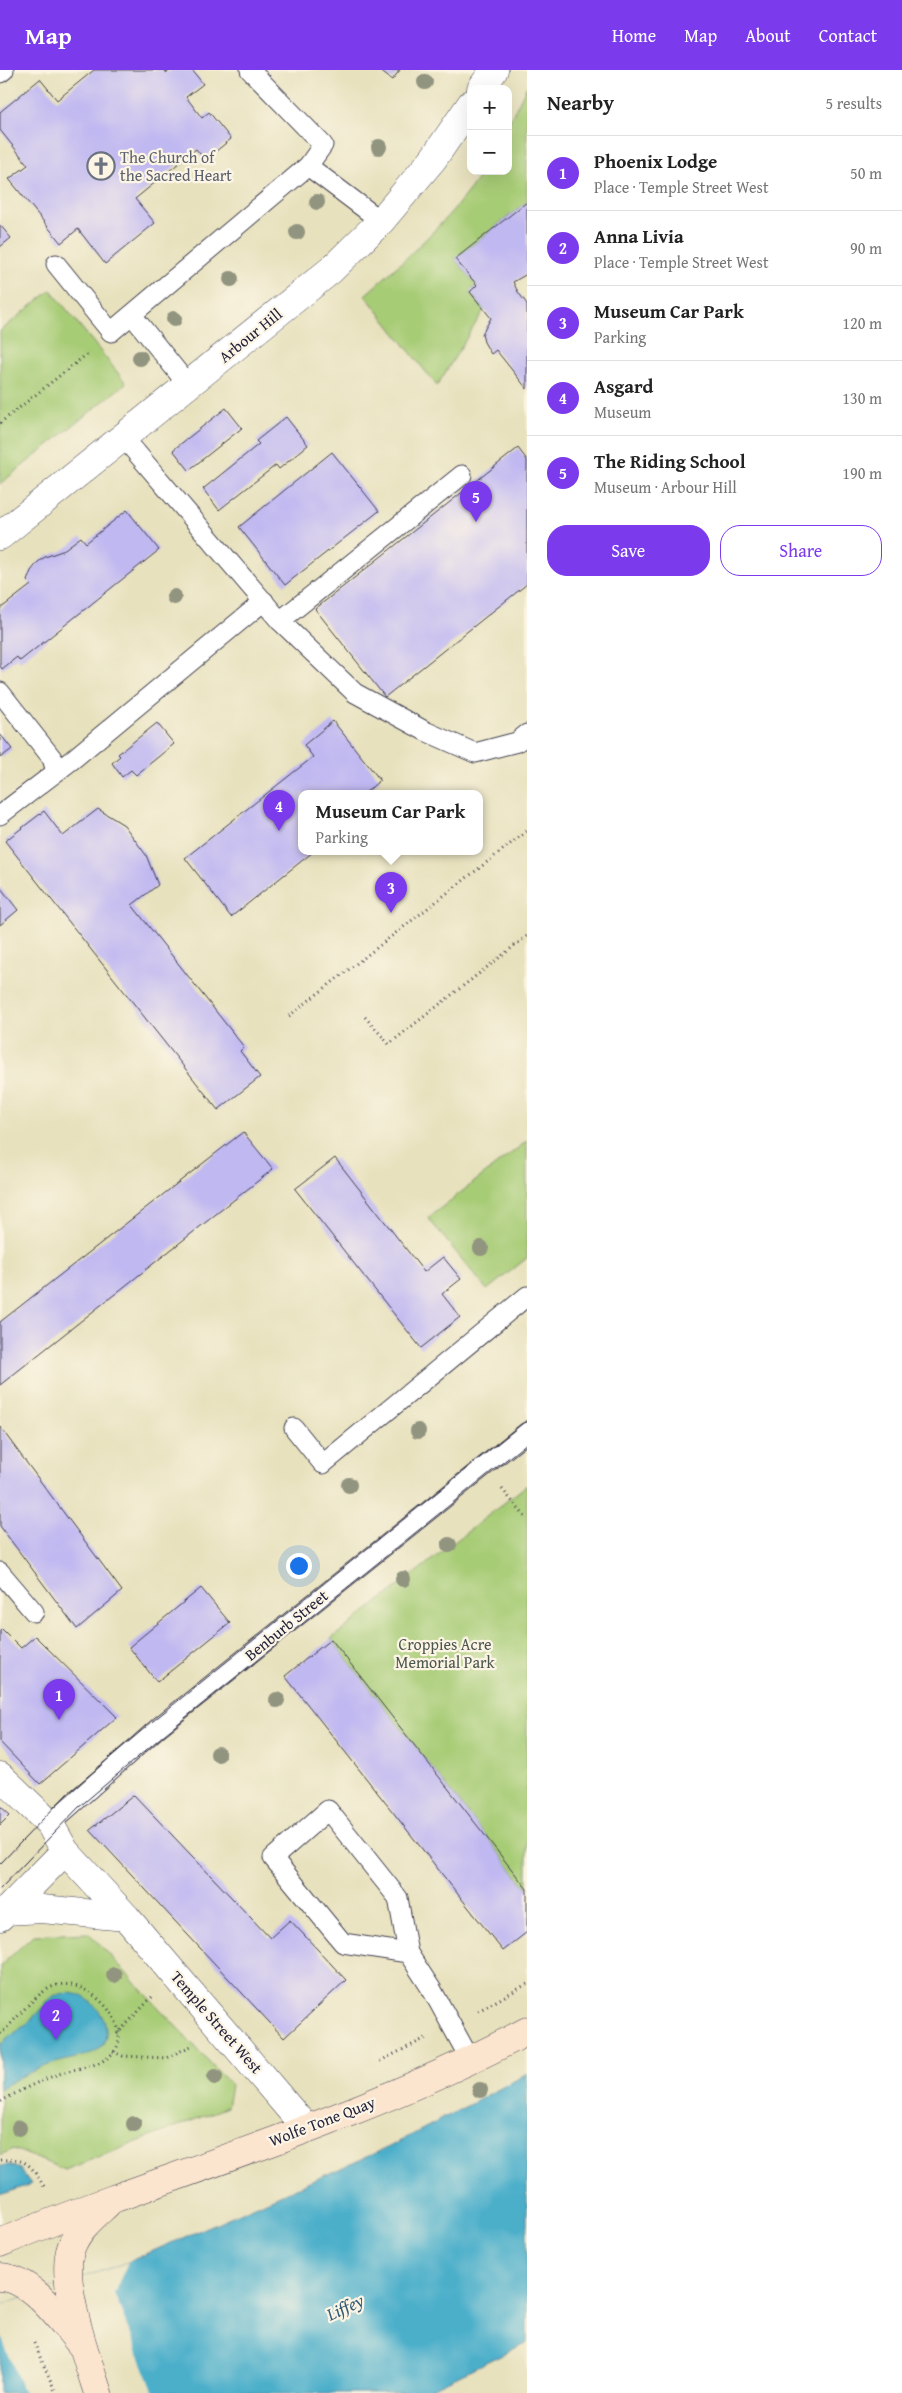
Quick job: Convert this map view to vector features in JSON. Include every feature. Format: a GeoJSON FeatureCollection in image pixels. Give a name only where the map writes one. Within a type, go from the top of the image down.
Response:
{"type":"FeatureCollection","features":[{"type":"Feature","properties":{"kind":"main road","name":"Wolfe Tone Quay"},"geometry":{"type":"LineString","coordinates":[[0,2243],[47,2222],[306,2128],[472,2061],[527,2031]]}},
{"type":"Feature","properties":{"kind":"main road","name":"Wolfe Tone Quay"},"geometry":{"type":"LineString","coordinates":[[98,2393],[83,2347],[69,2282],[71,2249],[84,2226],[112,2200]]}},
{"type":"Feature","properties":{"kind":"main road"},"geometry":{"type":"LineString","coordinates":[[0,2277],[6,2277],[32,2288],[83,2347]]}},
{"type":"Feature","properties":{"kind":"street","name":"Arbour Hill"},"geometry":{"type":"LineString","coordinates":[[0,536],[331,270],[381,221],[433,159],[467,110]]}},
{"type":"Feature","properties":{"kind":"street","name":"Temple Street West"},"geometry":{"type":"LineString","coordinates":[[0,1776],[50,1824],[65,1851],[126,1917],[306,2128]]}},
{"type":"Feature","properties":{"kind":"street"},"geometry":{"type":"LineString","coordinates":[[3,1914],[65,1851]]}},
{"type":"Feature","properties":{"kind":"street"},"geometry":{"type":"LineString","coordinates":[[3,1914],[42,1910],[126,1917]]}},
{"type":"Feature","properties":{"kind":"lane"},"geometry":{"type":"LineString","coordinates":[[0,73],[4,70]]}},
{"type":"Feature","properties":{"kind":"lane"},"geometry":{"type":"LineString","coordinates":[[56,264],[111,332],[308,166],[322,145],[250,70]]}},
{"type":"Feature","properties":{"kind":"lane"},"geometry":{"type":"LineString","coordinates":[[308,166],[381,221]]}},
{"type":"Feature","properties":{"kind":"lane"},"geometry":{"type":"LineString","coordinates":[[132,315],[188,386]]}},
{"type":"Feature","properties":{"kind":"lane"},"geometry":{"type":"LineString","coordinates":[[123,437],[280,621],[355,693],[425,731],[475,753],[517,742],[527,734]]}},
{"type":"Feature","properties":{"kind":"lane"},"geometry":{"type":"LineString","coordinates":[[280,621],[462,475]]}},
{"type":"Feature","properties":{"kind":"lane"},"geometry":{"type":"LineString","coordinates":[[0,815],[56,772],[264,601]]}},
{"type":"Feature","properties":{"kind":"lane"},"geometry":{"type":"LineString","coordinates":[[0,692],[52,758],[56,772]]}},
{"type":"Feature","properties":{"kind":"lane"},"geometry":{"type":"LineString","coordinates":[[294,1428],[323,1464],[527,1296]]}},
{"type":"Feature","properties":{"kind":"lane","name":"Benburb Street"},"geometry":{"type":"LineString","coordinates":[[50,1824],[159,1727],[527,1432]]}},
{"type":"Feature","properties":{"kind":"lane"},"geometry":{"type":"LineString","coordinates":[[0,1572],[34,1612]]}},
{"type":"Feature","properties":{"kind":"lane"},"geometry":{"type":"LineString","coordinates":[[408,1953],[344,1943],[273,1858],[328,1810],[398,1898],[408,1953],[432,1990],[472,2061]]}},
{"type":"Feature","properties":{"kind":"path"},"geometry":{"type":"LineString","coordinates":[[0,424],[87,354]]}},
{"type":"Feature","properties":{"kind":"path"},"geometry":{"type":"LineString","coordinates":[[289,1016],[527,831]]}},
{"type":"Feature","properties":{"kind":"path"},"geometry":{"type":"LineString","coordinates":[[365,1017],[390,1044],[527,936]]}},
{"type":"Feature","properties":{"kind":"path"},"geometry":{"type":"LineString","coordinates":[[500,1486],[527,1519]]}},
{"type":"Feature","properties":{"kind":"path"},"geometry":{"type":"LineString","coordinates":[[0,2034],[12,2024],[26,2007],[57,1985],[75,1985],[92,1992],[116,2021],[118,2044],[113,2052],[101,2062],[59,2074],[0,2102]]}},
{"type":"Feature","properties":{"kind":"path"},"geometry":{"type":"LineString","coordinates":[[117,2034],[156,1993]]}},
{"type":"Feature","properties":{"kind":"path"},"geometry":{"type":"LineString","coordinates":[[113,2052],[123,2056],[166,2058],[194,2044]]}},
{"type":"Feature","properties":{"kind":"path"},"geometry":{"type":"LineString","coordinates":[[0,2160],[17,2159],[30,2165],[45,2188]]}},
{"type":"Feature","properties":{"kind":"path"},"geometry":{"type":"LineString","coordinates":[[33,2341],[56,2393]]}},
{"type":"Feature","properties":{"kind":"green space"},"geometry":{"type":"Polygon","coordinates":[[[527,86],[527,202],[455,259],[477,285],[470,292],[484,310],[437,386],[365,295],[413,252],[443,221],[471,189],[480,175],[512,175],[512,116],[527,86]]]}},
{"type":"Feature","properties":{"kind":"green space"},"geometry":{"type":"Polygon","coordinates":[[[51,290],[126,383],[0,484],[0,331],[51,290]]]}},
{"type":"Feature","properties":{"kind":"green space"},"geometry":{"type":"Polygon","coordinates":[[[527,1141],[527,1258],[487,1290],[428,1218],[527,1141]]]}},
{"type":"Feature","properties":{"kind":"green space","name":"Croppies Acre Memorial Park"},"geometry":{"type":"Polygon","coordinates":[[[527,1485],[527,1889],[331,1639],[527,1485]]]}},
{"type":"Feature","properties":{"kind":"green space"},"geometry":{"type":"Polygon","coordinates":[[[89,1933],[231,2085],[227,2107],[65,2170],[14,2149],[0,2155],[0,1966],[34,1935],[89,1933]]]}},
{"type":"Feature","properties":{"kind":"water"},"geometry":{"type":"Polygon","coordinates":[[[70,1993],[79,1995],[93,2004],[98,2010],[103,2017],[106,2033],[100,2048],[84,2056],[57,2062],[39,2069],[0,2089],[0,2044],[29,2022],[53,1996],[70,1993]]]}},
{"type":"Feature","properties":{"kind":"water","name":"Liffey"},"geometry":{"type":"Polygon","coordinates":[[[527,2074],[527,2342],[422,2393],[0,2393],[0,2306],[128,2262],[389,2147],[527,2074]]]}},
{"type":"Feature","properties":{"kind":"water"},"geometry":{"type":"Polygon","coordinates":[[[9,2165],[20,2169],[31,2184],[0,2195],[0,2166],[9,2165]]]}},
{"type":"Feature","properties":{"kind":"pier"},"geometry":{"type":"Polygon","coordinates":[[[128,2262],[114,2293],[154,2393],[24,2393],[0,2333],[0,2306],[128,2262]]]}},
{"type":"Feature","properties":{"kind":"building","name":"The Church of the Sacred Heart"},"geometry":{"type":"Polygon","coordinates":[[[94,70],[164,70],[167,73],[171,70],[192,70],[203,84],[186,97],[202,118],[209,112],[231,139],[205,160],[196,149],[135,199],[155,223],[105,264],[78,229],[61,243],[9,179],[28,165],[0,130],[0,112],[40,79],[57,100],[94,70]]]}},
{"type":"Feature","properties":{"kind":"building"},"geometry":{"type":"Polygon","coordinates":[[[379,70],[400,70],[392,80],[379,70]]]}},
{"type":"Feature","properties":{"kind":"building"},"geometry":{"type":"Polygon","coordinates":[[[527,202],[527,274],[513,282],[527,304],[527,389],[496,350],[491,354],[484,342],[482,334],[491,318],[470,292],[477,285],[455,259],[527,202]]]}},
{"type":"Feature","properties":{"kind":"building"},"geometry":{"type":"Polygon","coordinates":[[[0,225],[11,238],[0,247],[0,225]]]}},
{"type":"Feature","properties":{"kind":"building"},"geometry":{"type":"Polygon","coordinates":[[[226,408],[242,428],[189,470],[173,450],[226,408]]]}},
{"type":"Feature","properties":{"kind":"building"},"geometry":{"type":"Polygon","coordinates":[[[286,417],[308,445],[279,469],[276,465],[219,510],[203,489],[259,444],[256,441],[286,417]]]}},
{"type":"Feature","properties":{"kind":"building"},"geometry":{"type":"Polygon","coordinates":[[[518,448],[527,460],[527,584],[385,697],[315,609],[518,448]]]}},
{"type":"Feature","properties":{"kind":"building"},"geometry":{"type":"Polygon","coordinates":[[[332,452],[379,511],[285,585],[239,527],[332,452]]]}},
{"type":"Feature","properties":{"kind":"building"},"geometry":{"type":"Polygon","coordinates":[[[127,510],[159,550],[20,661],[17,657],[2,669],[0,666],[0,609],[31,585],[27,581],[31,571],[38,562],[45,557],[62,551],[81,537],[86,543],[127,510]]]}},
{"type":"Feature","properties":{"kind":"building"},"geometry":{"type":"Polygon","coordinates":[[[333,721],[380,780],[369,790],[298,790],[298,855],[309,855],[231,917],[185,858],[313,757],[304,745],[333,721]]]}},
{"type":"Feature","properties":{"kind":"building"},"geometry":{"type":"Polygon","coordinates":[[[157,723],[174,744],[136,775],[131,770],[122,777],[112,763],[120,756],[118,754],[157,723]]]}},
{"type":"Feature","properties":{"kind":"building"},"geometry":{"type":"Polygon","coordinates":[[[0,734],[12,749],[0,758],[0,734]]]}},
{"type":"Feature","properties":{"kind":"building"},"geometry":{"type":"Polygon","coordinates":[[[98,809],[124,825],[146,855],[158,885],[132,905],[244,1047],[240,1051],[260,1077],[218,1110],[5,841],[44,811],[63,836],[98,809]]]}},
{"type":"Feature","properties":{"kind":"building"},"geometry":{"type":"Polygon","coordinates":[[[0,887],[18,910],[0,925],[0,887]]]}},
{"type":"Feature","properties":{"kind":"building"},"geometry":{"type":"Polygon","coordinates":[[[243,1132],[273,1169],[0,1385],[0,1322],[243,1132]]]}},
{"type":"Feature","properties":{"kind":"building"},"geometry":{"type":"Polygon","coordinates":[[[335,1158],[424,1272],[443,1257],[461,1279],[442,1294],[460,1317],[421,1348],[295,1189],[335,1158]]]}},
{"type":"Feature","properties":{"kind":"building"},"geometry":{"type":"Polygon","coordinates":[[[0,1427],[122,1591],[77,1629],[0,1526],[0,1427]]]}},
{"type":"Feature","properties":{"kind":"building"},"geometry":{"type":"Polygon","coordinates":[[[201,1588],[230,1623],[157,1682],[129,1647],[201,1588]]]}},
{"type":"Feature","properties":{"kind":"building"},"geometry":{"type":"Polygon","coordinates":[[[2,1629],[21,1648],[35,1636],[117,1717],[40,1784],[0,1742],[0,1631],[2,1629]]]}},
{"type":"Feature","properties":{"kind":"building"},"geometry":{"type":"Polygon","coordinates":[[[331,1639],[527,1889],[527,1932],[503,1951],[285,1676],[331,1639]]]}},
{"type":"Feature","properties":{"kind":"building"},"geometry":{"type":"Polygon","coordinates":[[[134,1795],[270,1938],[290,1920],[346,1980],[284,2038],[90,1830],[134,1795]]]}},
{"type":"Feature","properties":{"kind":"building"},"geometry":{"type":"Polygon","coordinates":[[[0,1806],[10,1815],[0,1825],[0,1806]]]}},
{"type":"Feature","properties":{"kind":"tram line"},"geometry":{"type":"LineString","coordinates":[[0,1864],[67,1794],[153,1721],[527,1420]]}},
{"type":"Feature","properties":{"kind":"tram line"},"geometry":{"type":"LineString","coordinates":[[0,1889],[79,1807],[165,1734],[527,1443]]}},
{"type":"Feature","properties":{"kind":"place","name":"The Church of the Sacred Heart"},"geometry":{"type":"Point","coordinates":[101,166]}},
{"type":"Feature","properties":{"kind":"place","name":"The Riding School"},"geometry":{"type":"Point","coordinates":[476,522]}},
{"type":"Feature","properties":{"kind":"place","name":"Asgard"},"geometry":{"type":"Point","coordinates":[279,831]}},
{"type":"Feature","properties":{"kind":"place","name":"Museum Car Park"},"geometry":{"type":"Point","coordinates":[391,913]}},
{"type":"Feature","properties":{"kind":"place","name":"Phoenix Lodge"},"geometry":{"type":"Point","coordinates":[59,1720]}},
{"type":"Feature","properties":{"kind":"place","name":"Anna Livia"},"geometry":{"type":"Point","coordinates":[56,2040]}}]}
